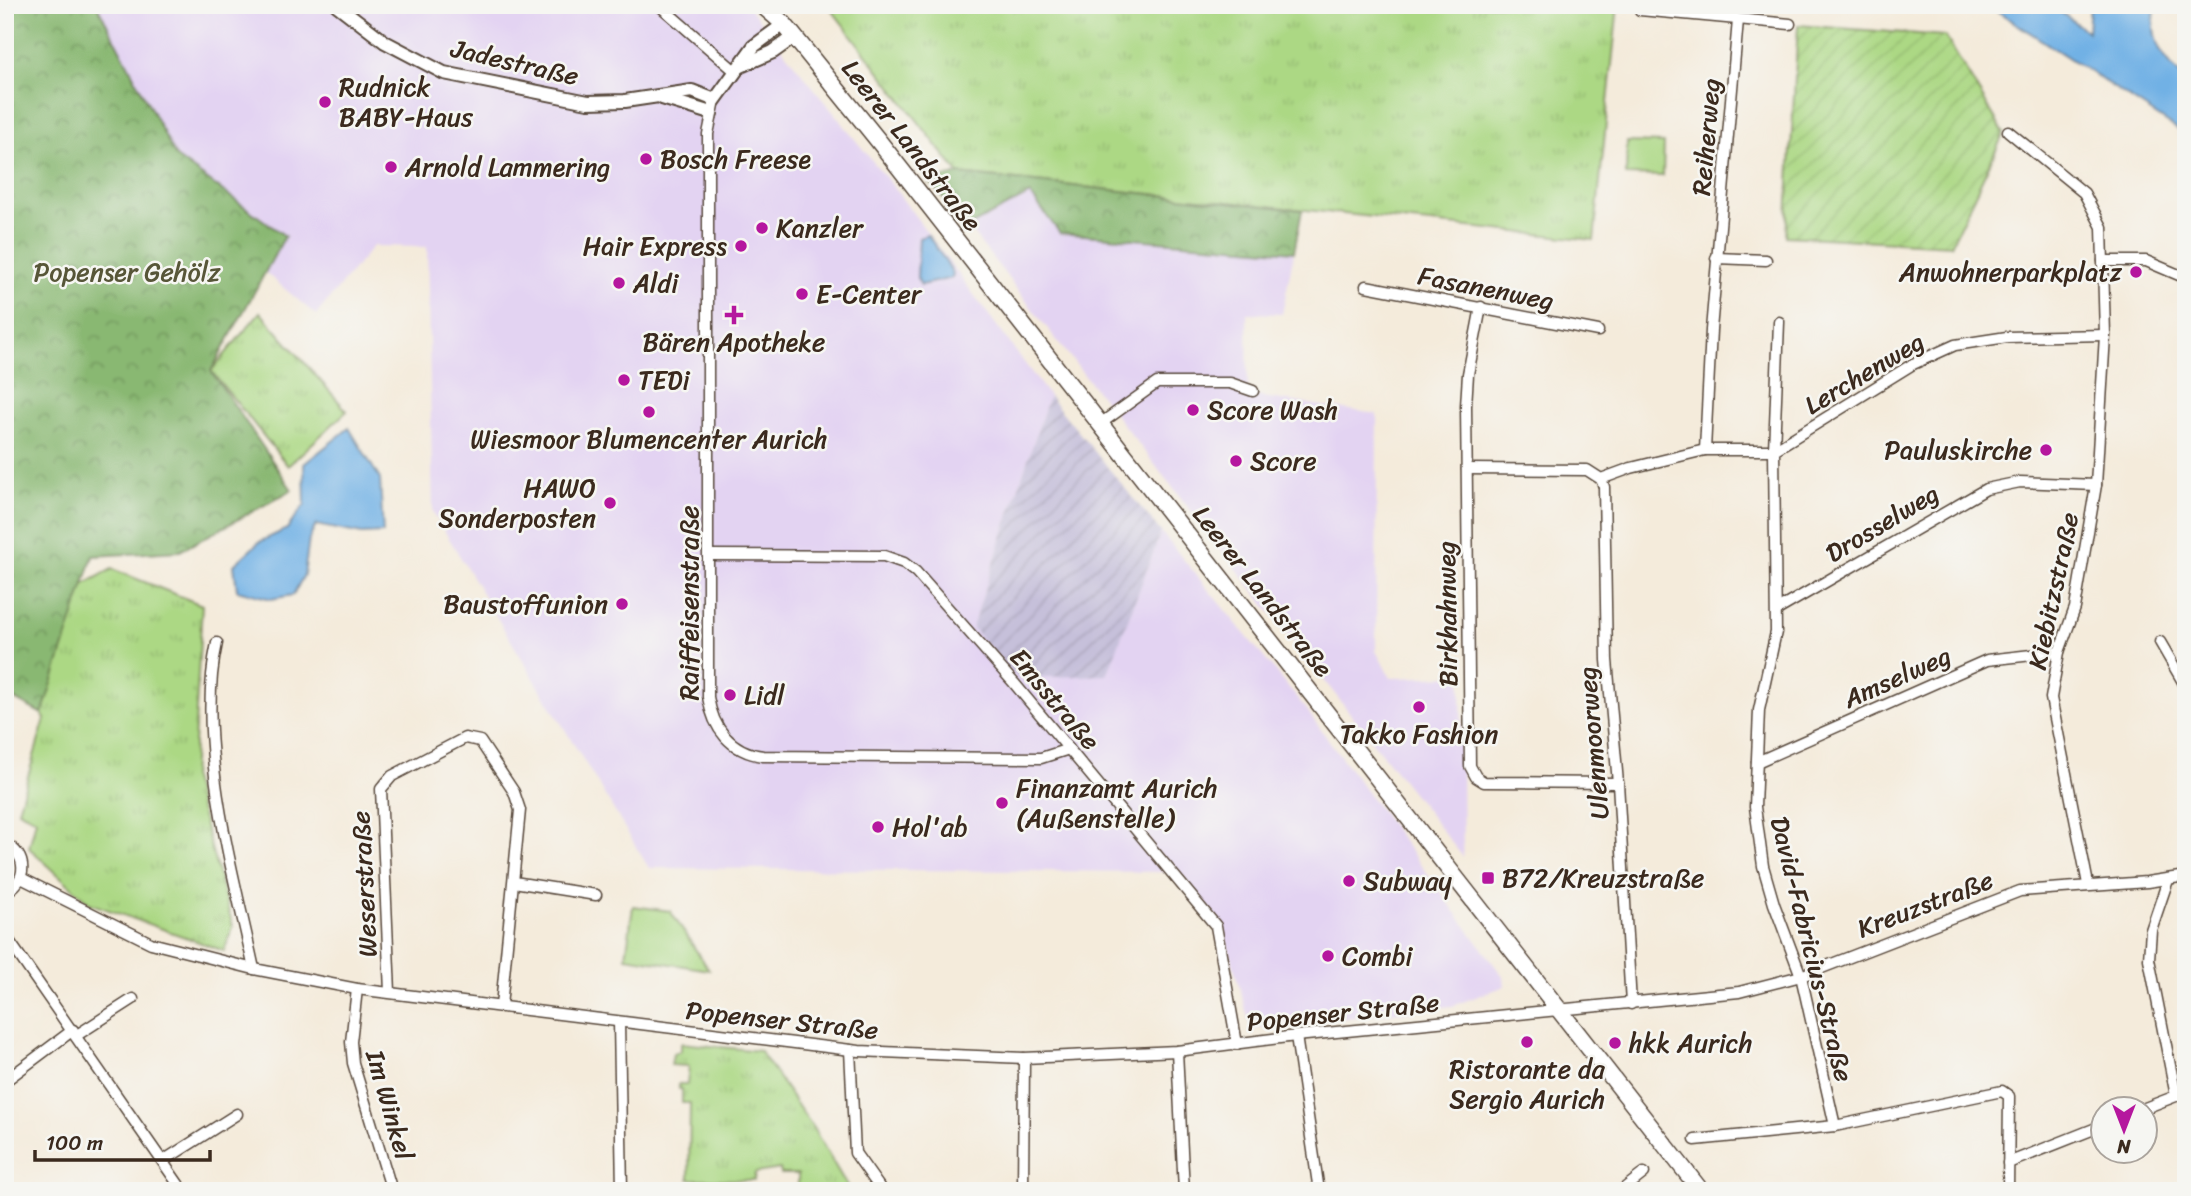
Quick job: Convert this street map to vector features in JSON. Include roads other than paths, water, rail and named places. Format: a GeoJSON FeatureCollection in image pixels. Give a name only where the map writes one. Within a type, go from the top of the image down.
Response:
{"type":"FeatureCollection","features":[{"type":"Feature","properties":{"kind":"main road","name":"Leerer Landstraße"},"geometry":{"type":"LineString","coordinates":[[762,5],[789,31],[1700,1191]]}},
{"type":"Feature","properties":{"kind":"main road","name":"Leerer Landstraße"},"geometry":{"type":"LineString","coordinates":[[775,5],[789,31]]}},
{"type":"Feature","properties":{"kind":"street","name":"Jadestraße"},"geometry":{"type":"LineString","coordinates":[[337,5],[385,42],[444,73],[588,102],[658,97],[692,91],[715,100]]}},
{"type":"Feature","properties":{"kind":"street"},"geometry":{"type":"LineString","coordinates":[[660,5],[738,69]]}},
{"type":"Feature","properties":{"kind":"street"},"geometry":{"type":"LineString","coordinates":[[1640,10],[1790,24]]}},
{"type":"Feature","properties":{"kind":"street","name":"Reiherweg"},"geometry":{"type":"LineString","coordinates":[[1706,450],[1716,258],[1738,20]]}},
{"type":"Feature","properties":{"kind":"street"},"geometry":{"type":"LineString","coordinates":[[711,113],[715,100],[754,46],[789,31]]}},
{"type":"Feature","properties":{"kind":"street","name":"Jadestraße"},"geometry":{"type":"LineString","coordinates":[[658,97],[711,113]]}},
{"type":"Feature","properties":{"kind":"street","name":"Raiffeisenstraße"},"geometry":{"type":"LineString","coordinates":[[711,113],[710,711],[721,732],[740,749],[763,756],[1041,758],[1069,748]]}},
{"type":"Feature","properties":{"kind":"street","name":"Kiebitzstraße"},"geometry":{"type":"LineString","coordinates":[[2008,131],[2084,193],[2102,227],[2105,335],[2096,485],[2075,608],[2059,652],[2052,698],[2088,884]]}},
{"type":"Feature","properties":{"kind":"street"},"geometry":{"type":"LineString","coordinates":[[1716,258],[1766,260]]}},
{"type":"Feature","properties":{"kind":"street"},"geometry":{"type":"LineString","coordinates":[[2103,261],[2146,261],[2186,278]]}},
{"type":"Feature","properties":{"kind":"street","name":"Fasanenweg"},"geometry":{"type":"LineString","coordinates":[[1366,286],[1598,331]]}},
{"type":"Feature","properties":{"kind":"street","name":"Birkhahnweg"},"geometry":{"type":"LineString","coordinates":[[1481,307],[1468,374],[1470,766],[1476,777],[1484,782],[1618,783]]}},
{"type":"Feature","properties":{"kind":"street","name":"David-Fabricius-Straße"},"geometry":{"type":"LineString","coordinates":[[1779,322],[1774,450],[1777,610],[1776,632],[1759,710],[1755,807],[1757,838],[1774,904],[1801,976],[1835,1126]]}},
{"type":"Feature","properties":{"kind":"street","name":"Lerchenweg"},"geometry":{"type":"LineString","coordinates":[[1774,450],[1913,364],[1955,345],[2007,337],[2105,335]]}},
{"type":"Feature","properties":{"kind":"street"},"geometry":{"type":"LineString","coordinates":[[1100,425],[1157,383],[1230,383],[1253,391]]}},
{"type":"Feature","properties":{"kind":"street"},"geometry":{"type":"LineString","coordinates":[[1467,469],[1587,470],[1601,479],[1631,468],[1706,450],[1774,450]]}},
{"type":"Feature","properties":{"kind":"street","name":"Ulenmoorweg"},"geometry":{"type":"LineString","coordinates":[[1601,479],[1604,487],[1607,660],[1618,783],[1631,1004]]}},
{"type":"Feature","properties":{"kind":"street","name":"Drosselweg"},"geometry":{"type":"LineString","coordinates":[[1777,610],[1951,506],[1986,489],[2020,482],[2096,485]]}},
{"type":"Feature","properties":{"kind":"street","name":"Emsstraße"},"geometry":{"type":"LineString","coordinates":[[709,555],[876,556],[904,563],[1003,669],[1216,926],[1237,1044]]}},
{"type":"Feature","properties":{"kind":"street"},"geometry":{"type":"LineString","coordinates":[[2160,642],[2186,687]]}},
{"type":"Feature","properties":{"kind":"street"},"geometry":{"type":"LineString","coordinates":[[217,643],[211,673],[216,792],[254,969]]}},
{"type":"Feature","properties":{"kind":"street","name":"Amselweg"},"geometry":{"type":"LineString","coordinates":[[1758,762],[1987,660],[2059,652]]}},
{"type":"Feature","properties":{"kind":"street","name":"Weserstraße"},"geometry":{"type":"LineString","coordinates":[[390,992],[380,789],[392,776],[465,738],[480,741],[514,792],[520,810],[501,1006]]}},
{"type":"Feature","properties":{"kind":"street"},"geometry":{"type":"LineString","coordinates":[[5,844],[18,853],[22,861],[21,878],[5,892]]}},
{"type":"Feature","properties":{"kind":"street","name":"Kreuzstraße"},"geometry":{"type":"LineString","coordinates":[[1559,1010],[1739,992],[1801,976],[2004,895],[2038,888],[2168,880],[2186,876]]}},
{"type":"Feature","properties":{"kind":"street","name":"Popenser Straße"},"geometry":{"type":"LineString","coordinates":[[21,878],[151,943],[254,969],[357,989],[850,1050],[1024,1058],[1177,1051],[1296,1036],[1559,1010]]}},
{"type":"Feature","properties":{"kind":"street"},"geometry":{"type":"LineString","coordinates":[[2160,1102],[2176,1096],[2149,959],[2151,930],[2168,880]]}},
{"type":"Feature","properties":{"kind":"street"},"geometry":{"type":"LineString","coordinates":[[514,882],[596,895]]}},
{"type":"Feature","properties":{"kind":"street"},"geometry":{"type":"LineString","coordinates":[[5,935],[183,1191]]}},
{"type":"Feature","properties":{"kind":"street","name":"Im Winkel"},"geometry":{"type":"LineString","coordinates":[[357,989],[351,1042],[354,1063],[392,1191]]}},
{"type":"Feature","properties":{"kind":"street"},"geometry":{"type":"LineString","coordinates":[[5,1081],[75,1032],[133,999]]}},
{"type":"Feature","properties":{"kind":"street"},"geometry":{"type":"LineString","coordinates":[[619,1022],[622,1191]]}},
{"type":"Feature","properties":{"kind":"street"},"geometry":{"type":"LineString","coordinates":[[1296,1036],[1319,1191]]}},
{"type":"Feature","properties":{"kind":"street"},"geometry":{"type":"LineString","coordinates":[[850,1050],[855,1153],[883,1191]]}},
{"type":"Feature","properties":{"kind":"street"},"geometry":{"type":"LineString","coordinates":[[1177,1051],[1184,1191]]}},
{"type":"Feature","properties":{"kind":"street"},"geometry":{"type":"LineString","coordinates":[[1023,1191],[1024,1058]]}},
{"type":"Feature","properties":{"kind":"street"},"geometry":{"type":"LineString","coordinates":[[1695,1140],[1835,1126],[2002,1091],[2009,1096],[2008,1191]]}},
{"type":"Feature","properties":{"kind":"street"},"geometry":{"type":"LineString","coordinates":[[163,1161],[237,1114]]}},
{"type":"Feature","properties":{"kind":"street"},"geometry":{"type":"LineString","coordinates":[[2008,1163],[2090,1131]]}},
{"type":"Feature","properties":{"kind":"street"},"geometry":{"type":"LineString","coordinates":[[1621,1191],[1644,1172]]}},
{"type":"Feature","properties":{"kind":"water"},"geometry":{"type":"Polygon","coordinates":[[[1988,5],[2051,5],[2088,32],[2090,5],[2156,5],[2154,28],[2159,47],[2186,81],[2186,135],[1988,5]]]}},
{"type":"Feature","properties":{"kind":"water"},"geometry":{"type":"Polygon","coordinates":[[[928,235],[953,273],[952,278],[921,285],[917,278],[919,238],[928,235]]]}},
{"type":"Feature","properties":{"kind":"water"},"geometry":{"type":"Polygon","coordinates":[[[349,428],[380,479],[383,533],[362,534],[316,525],[309,539],[304,575],[293,595],[271,599],[237,590],[234,565],[259,542],[287,529],[305,504],[304,464],[349,428]]]}},
{"type":"Feature","properties":{"kind":"place","name":"Rudnick BABY-Haus"},"geometry":{"type":"Point","coordinates":[325,102]}},
{"type":"Feature","properties":{"kind":"place","name":"Bosch Freese"},"geometry":{"type":"Point","coordinates":[646,159]}},
{"type":"Feature","properties":{"kind":"place","name":"Arnold Lammering"},"geometry":{"type":"Point","coordinates":[391,167]}},
{"type":"Feature","properties":{"kind":"place","name":"Kanzler"},"geometry":{"type":"Point","coordinates":[762,228]}},
{"type":"Feature","properties":{"kind":"place","name":"Hair Express"},"geometry":{"type":"Point","coordinates":[741,246]}},
{"type":"Feature","properties":{"kind":"place","name":"Anwohnerparkplatz"},"geometry":{"type":"Point","coordinates":[2136,272]}},
{"type":"Feature","properties":{"kind":"place","name":"Aldi"},"geometry":{"type":"Point","coordinates":[619,283]}},
{"type":"Feature","properties":{"kind":"place","name":"E-Center"},"geometry":{"type":"Point","coordinates":[802,294]}},
{"type":"Feature","properties":{"kind":"place","name":"Bären Apotheke"},"geometry":{"type":"Point","coordinates":[734,315]}},
{"type":"Feature","properties":{"kind":"place","name":"TEDi"},"geometry":{"type":"Point","coordinates":[624,380]}},
{"type":"Feature","properties":{"kind":"place","name":"Score Wash"},"geometry":{"type":"Point","coordinates":[1193,410]}},
{"type":"Feature","properties":{"kind":"place","name":"Wiesmoor Blumencenter Aurich"},"geometry":{"type":"Point","coordinates":[649,412]}},
{"type":"Feature","properties":{"kind":"place","name":"Pauluskirche"},"geometry":{"type":"Point","coordinates":[2046,450]}},
{"type":"Feature","properties":{"kind":"place","name":"Score"},"geometry":{"type":"Point","coordinates":[1236,461]}},
{"type":"Feature","properties":{"kind":"place","name":"HAWO Sonderposten"},"geometry":{"type":"Point","coordinates":[610,503]}},
{"type":"Feature","properties":{"kind":"place","name":"Baustoffunion"},"geometry":{"type":"Point","coordinates":[622,604]}},
{"type":"Feature","properties":{"kind":"place","name":"Lidl"},"geometry":{"type":"Point","coordinates":[730,695]}},
{"type":"Feature","properties":{"kind":"place","name":"Takko Fashion"},"geometry":{"type":"Point","coordinates":[1419,707]}},
{"type":"Feature","properties":{"kind":"place","name":"Finanzamt Aurich (Außenstelle)"},"geometry":{"type":"Point","coordinates":[1002,803]}},
{"type":"Feature","properties":{"kind":"place","name":"Hol'ab"},"geometry":{"type":"Point","coordinates":[878,827]}},
{"type":"Feature","properties":{"kind":"place","name":"B72/Kreuzstraße"},"geometry":{"type":"Point","coordinates":[1488,878]}},
{"type":"Feature","properties":{"kind":"place","name":"Subway"},"geometry":{"type":"Point","coordinates":[1349,881]}},
{"type":"Feature","properties":{"kind":"place","name":"Combi"},"geometry":{"type":"Point","coordinates":[1328,956]}},
{"type":"Feature","properties":{"kind":"place","name":"Ristorante da Sergio Aurich"},"geometry":{"type":"Point","coordinates":[1527,1042]}},
{"type":"Feature","properties":{"kind":"place","name":"hkk Aurich"},"geometry":{"type":"Point","coordinates":[1615,1043]}},
{"type":"Feature","properties":{"kind":"park label","name":"Popenser Gehölz"},"geometry":{"type":"Point","coordinates":[127,272]}}]}
